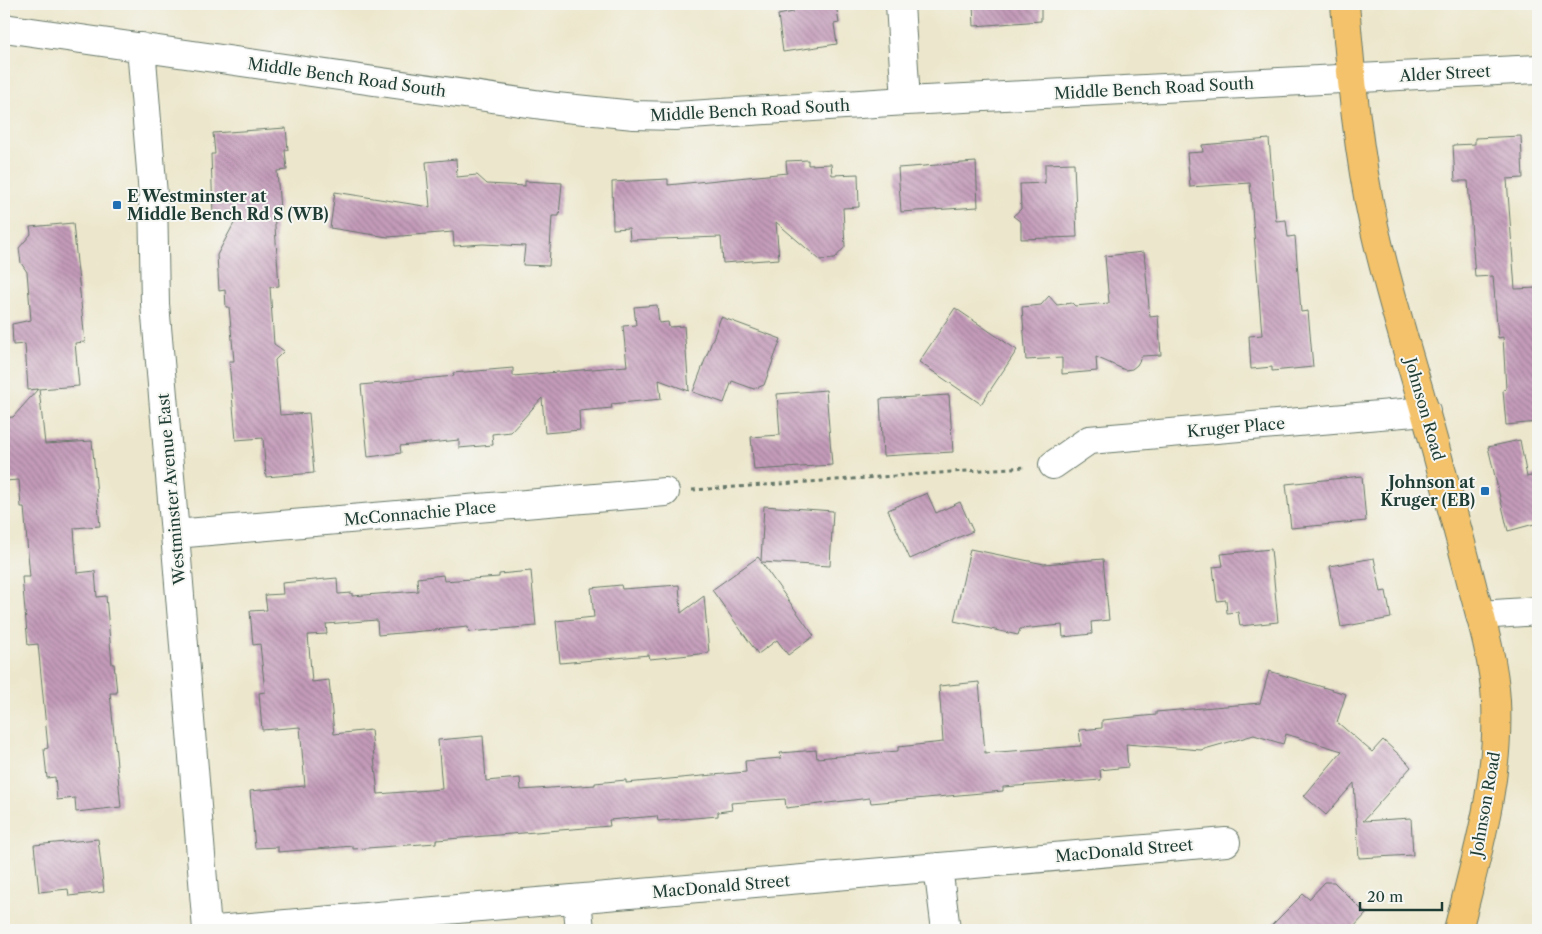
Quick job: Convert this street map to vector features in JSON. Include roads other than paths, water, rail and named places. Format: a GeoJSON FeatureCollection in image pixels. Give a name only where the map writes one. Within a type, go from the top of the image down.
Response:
{"type":"FeatureCollection","features":[{"type":"Feature","properties":{"kind":"main road","name":"Johnson Road"},"geometry":{"type":"LineString","coordinates":[[1345,4],[1351,77],[1365,185],[1374,228],[1426,411],[1480,615],[1494,684],[1496,724],[1491,784],[1483,830],[1458,930]]}},
{"type":"Feature","properties":{"kind":"street"},"geometry":{"type":"LineString","coordinates":[[900,4],[906,101]]}},
{"type":"Feature","properties":{"kind":"street","name":"Middle Bench Road South"},"geometry":{"type":"LineString","coordinates":[[4,28],[556,107],[634,115],[675,116],[906,101],[1351,77]]}},
{"type":"Feature","properties":{"kind":"street","name":"Westminster Avenue East"},"geometry":{"type":"LineString","coordinates":[[141,48],[153,195],[155,304],[207,930]]}},
{"type":"Feature","properties":{"kind":"street","name":"Alder Street"},"geometry":{"type":"LineString","coordinates":[[1351,77],[1538,69]]}},
{"type":"Feature","properties":{"kind":"street","name":"Kruger Place"},"geometry":{"type":"LineString","coordinates":[[1053,465],[1089,440],[1426,411]]}},
{"type":"Feature","properties":{"kind":"street","name":"McConnachie Place"},"geometry":{"type":"LineString","coordinates":[[175,534],[664,492]]}},
{"type":"Feature","properties":{"kind":"street"},"geometry":{"type":"LineString","coordinates":[[1480,615],[1538,611]]}},
{"type":"Feature","properties":{"kind":"street","name":"MacDonald Street"},"geometry":{"type":"LineString","coordinates":[[216,930],[1226,842]]}},
{"type":"Feature","properties":{"kind":"street"},"geometry":{"type":"LineString","coordinates":[[938,867],[946,930]]}},
{"type":"Feature","properties":{"kind":"street"},"geometry":{"type":"LineString","coordinates":[[578,899],[580,930]]}},
{"type":"Feature","properties":{"kind":"place","name":"E Westminster at Middle Bench Rd S (WB)"},"geometry":{"type":"Point","coordinates":[117,205]}},
{"type":"Feature","properties":{"kind":"place","name":"Johnson at Kruger (EB)"},"geometry":{"type":"Point","coordinates":[1485,491]}}]}
